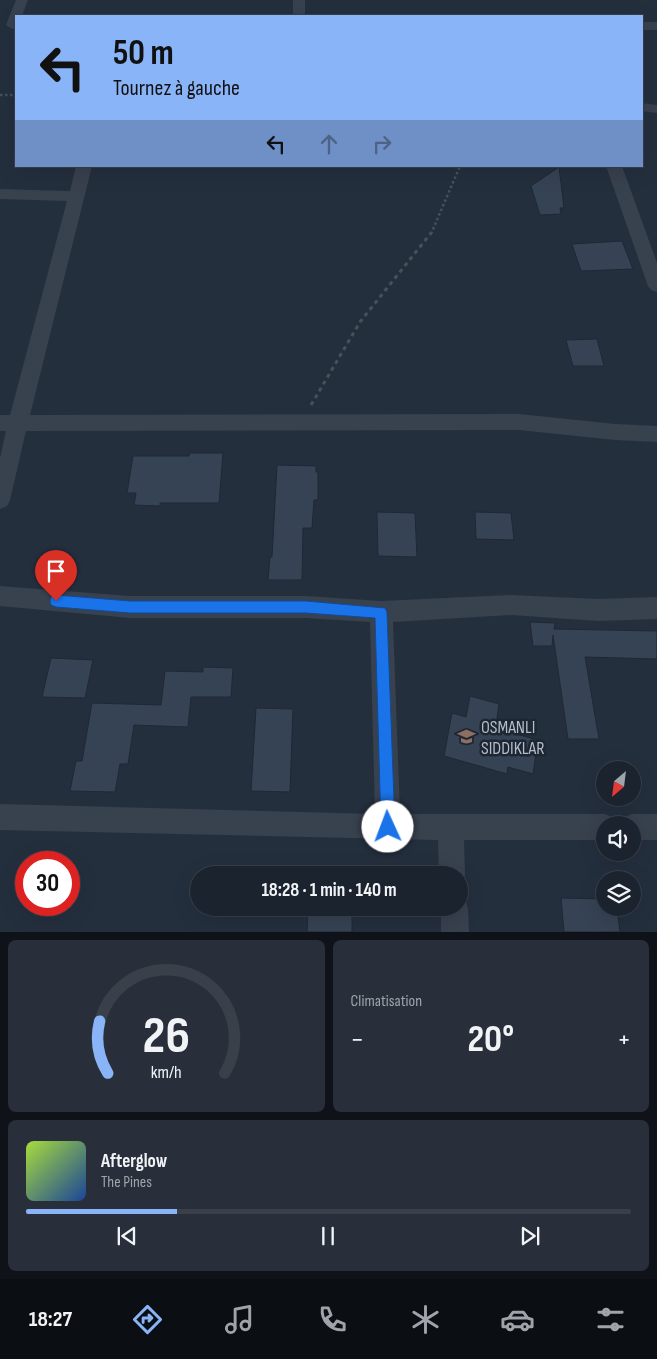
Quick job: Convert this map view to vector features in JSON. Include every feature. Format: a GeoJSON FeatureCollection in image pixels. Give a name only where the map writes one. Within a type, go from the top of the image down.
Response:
{"type":"FeatureCollection","features":[{"type":"Feature","properties":{"kind":"street"},"geometry":{"type":"LineString","coordinates":[[9,25],[22,0]]}},
{"type":"Feature","properties":{"kind":"street"},"geometry":{"type":"LineString","coordinates":[[299,0],[299,15]]}},
{"type":"Feature","properties":{"kind":"street"},"geometry":{"type":"LineString","coordinates":[[643,26],[657,26]]}},
{"type":"Feature","properties":{"kind":"street"},"geometry":{"type":"LineString","coordinates":[[643,107],[657,109]]}},
{"type":"Feature","properties":{"kind":"street"},"geometry":{"type":"LineString","coordinates":[[0,500],[9,423],[84,167]]}},
{"type":"Feature","properties":{"kind":"street"},"geometry":{"type":"LineString","coordinates":[[614,167],[657,286]]}},
{"type":"Feature","properties":{"kind":"street"},"geometry":{"type":"LineString","coordinates":[[0,194],[76,196]]}},
{"type":"Feature","properties":{"kind":"street"},"geometry":{"type":"LineString","coordinates":[[9,423],[520,422],[615,432],[657,434]]}},
{"type":"Feature","properties":{"kind":"street"},"geometry":{"type":"LineString","coordinates":[[0,596],[130,607],[306,607],[381,612],[512,605],[598,610],[657,608]]}},
{"type":"Feature","properties":{"kind":"street"},"geometry":{"type":"LineString","coordinates":[[381,612],[388,827]]}},
{"type":"Feature","properties":{"kind":"street"},"geometry":{"type":"LineString","coordinates":[[0,817],[388,827],[596,827]]}},
{"type":"Feature","properties":{"kind":"street"},"geometry":{"type":"LineString","coordinates":[[450,827],[452,866]]}},
{"type":"Feature","properties":{"kind":"street"},"geometry":{"type":"LineString","coordinates":[[641,827],[657,827]]}},
{"type":"Feature","properties":{"kind":"street"},"geometry":{"type":"LineString","coordinates":[[454,916],[455,932]]}},
{"type":"Feature","properties":{"kind":"path"},"geometry":{"type":"LineString","coordinates":[[0,95],[15,95]]}},
{"type":"Feature","properties":{"kind":"path"},"geometry":{"type":"LineString","coordinates":[[301,423],[360,322],[431,234],[460,167]]}},
{"type":"Feature","properties":{"kind":"building"},"geometry":{"type":"Polygon","coordinates":[[[559,167],[564,208],[560,208],[561,214],[540,215],[531,186],[559,167]]]}},
{"type":"Feature","properties":{"kind":"building"},"geometry":{"type":"Polygon","coordinates":[[[622,241],[633,269],[581,271],[572,244],[622,241]]]}},
{"type":"Feature","properties":{"kind":"building"},"geometry":{"type":"Polygon","coordinates":[[[597,339],[604,366],[573,366],[566,340],[597,339]]]}},
{"type":"Feature","properties":{"kind":"building"},"geometry":{"type":"Polygon","coordinates":[[[190,453],[223,453],[219,503],[160,503],[160,506],[134,505],[136,493],[127,493],[133,456],[189,456],[190,453]]]}},
{"type":"Feature","properties":{"kind":"building"},"geometry":{"type":"Polygon","coordinates":[[[277,465],[316,466],[316,472],[318,472],[318,500],[314,500],[312,528],[303,528],[302,580],[268,580],[270,557],[272,557],[277,465]]]}},
{"type":"Feature","properties":{"kind":"building"},"geometry":{"type":"Polygon","coordinates":[[[377,512],[415,513],[417,557],[378,556],[377,512]]]}},
{"type":"Feature","properties":{"kind":"building"},"geometry":{"type":"Polygon","coordinates":[[[475,512],[511,513],[514,540],[476,539],[475,512]]]}},
{"type":"Feature","properties":{"kind":"building"},"geometry":{"type":"Polygon","coordinates":[[[530,622],[555,623],[554,629],[657,631],[657,659],[585,657],[599,739],[568,739],[553,635],[552,646],[533,646],[530,622]]]}},
{"type":"Feature","properties":{"kind":"building"},"geometry":{"type":"Polygon","coordinates":[[[51,658],[93,660],[85,698],[42,697],[51,658]]]}},
{"type":"Feature","properties":{"kind":"building"},"geometry":{"type":"Polygon","coordinates":[[[203,667],[233,668],[231,697],[191,697],[188,727],[134,725],[128,764],[120,764],[115,792],[70,791],[76,761],[82,761],[92,703],[161,705],[165,671],[203,672],[203,667]]]}},
{"type":"Feature","properties":{"kind":"building"},"geometry":{"type":"Polygon","coordinates":[[[470,696],[499,704],[496,725],[513,729],[512,733],[538,740],[533,774],[508,767],[507,774],[444,756],[452,713],[466,717],[470,696]]]}},
{"type":"Feature","properties":{"kind":"building"},"geometry":{"type":"Polygon","coordinates":[[[256,708],[293,709],[290,792],[251,791],[256,708]]]}},
{"type":"Feature","properties":{"kind":"building"},"geometry":{"type":"Polygon","coordinates":[[[561,898],[596,899],[596,916],[618,916],[620,932],[564,932],[561,898]]]}},
{"type":"Feature","properties":{"kind":"building"},"geometry":{"type":"Polygon","coordinates":[[[308,916],[352,916],[352,932],[307,932],[308,916]]]}},
{"type":"Feature","properties":{"kind":"place","name":"OSMANLI SIDDIKLAR"},"geometry":{"type":"Point","coordinates":[467,737]}},
{"type":"Feature","properties":{"kind":"route"},"geometry":{"type":"LineString","coordinates":[[56,601],[130,607],[306,607],[381,612],[388,827]]}}]}
